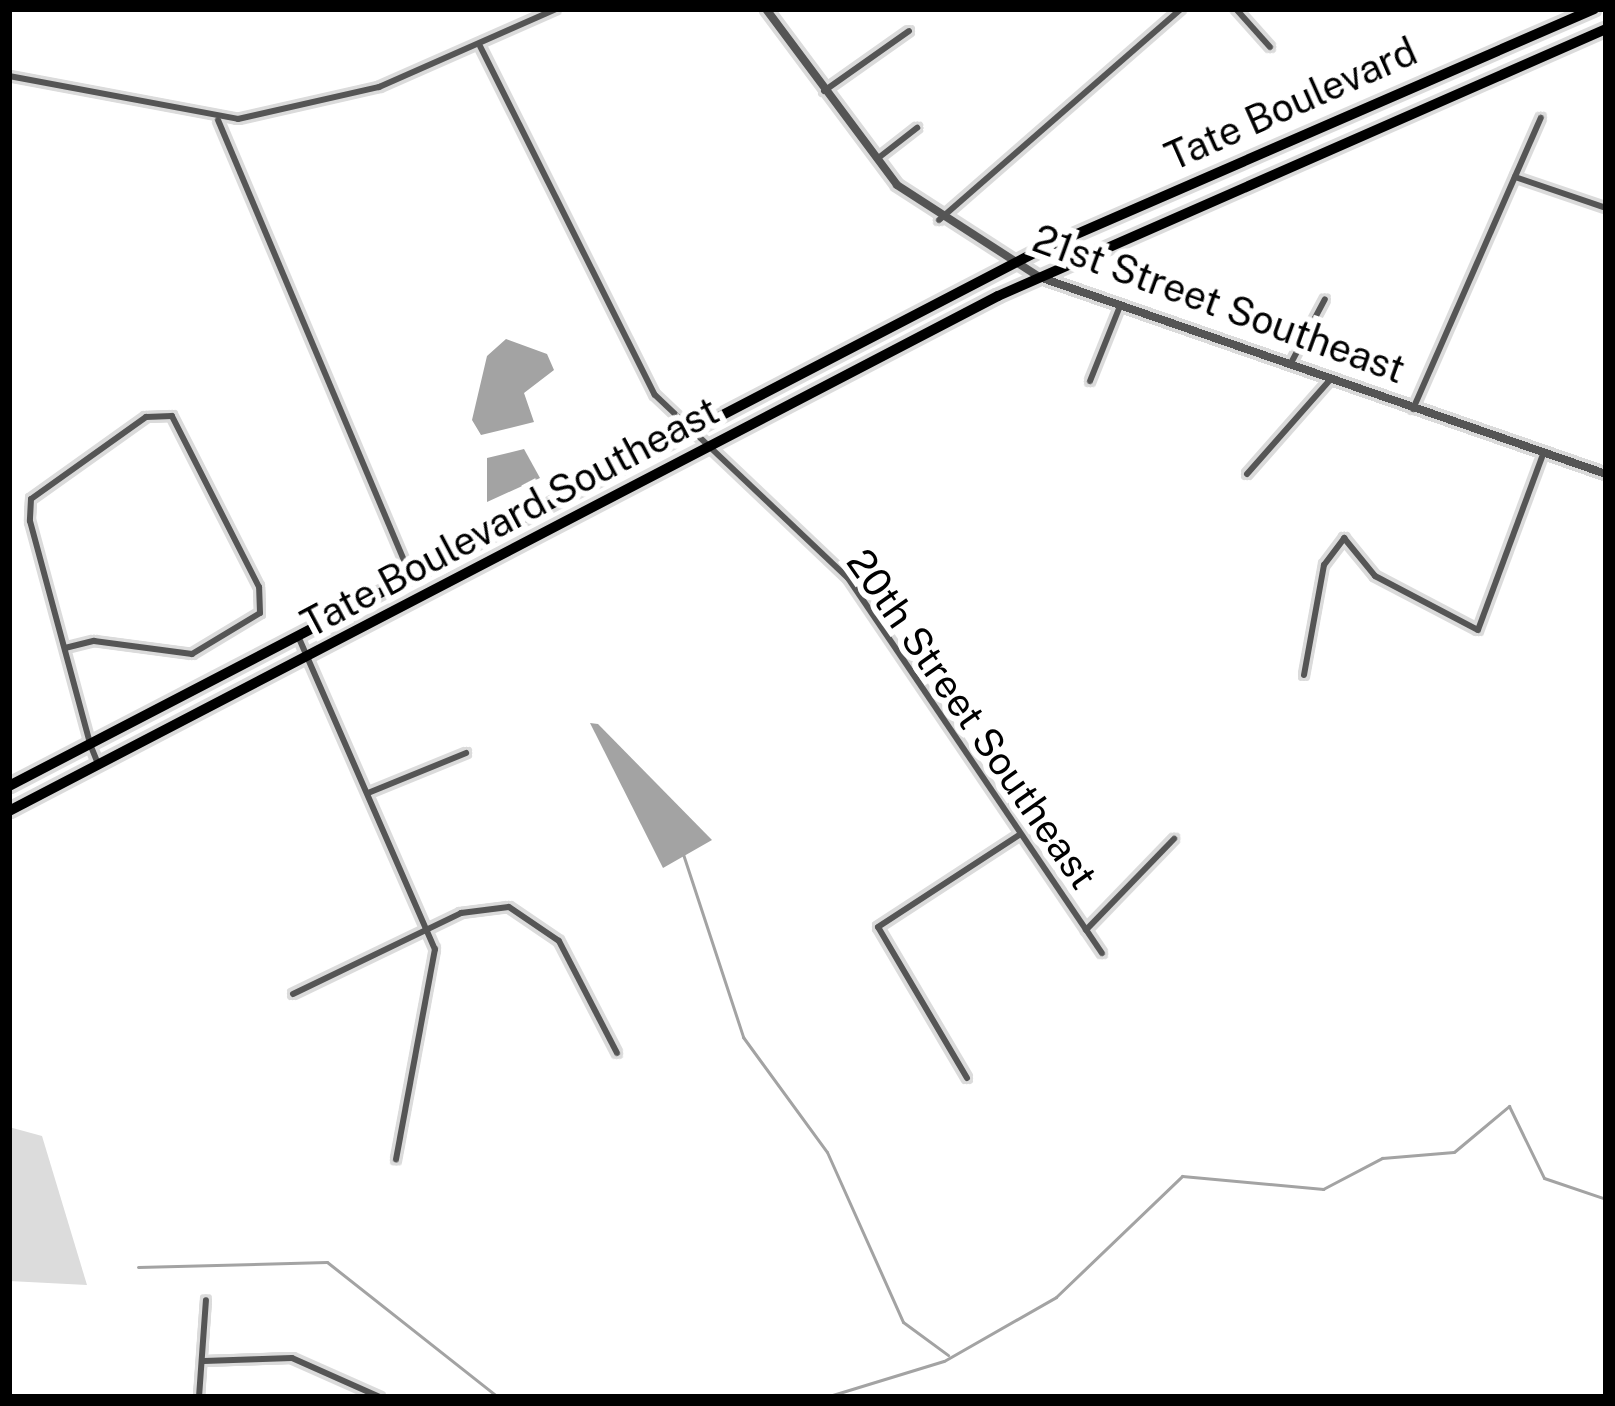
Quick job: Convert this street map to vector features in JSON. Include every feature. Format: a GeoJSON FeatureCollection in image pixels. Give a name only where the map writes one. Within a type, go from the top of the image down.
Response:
{"type":"FeatureCollection","features":[{"type":"Feature","properties":{"kind":"main road","name":"Tate Boulevard"},"geometry":{"type":"LineString","coordinates":[[1016,262],[1594,9]]}},
{"type":"Feature","properties":{"kind":"main road","name":"Tate Boulevard"},"geometry":{"type":"LineString","coordinates":[[1039,277],[1606,29]]}},
{"type":"Feature","properties":{"kind":"main road","name":"Tate Boulevard Southeast"},"geometry":{"type":"LineString","coordinates":[[9,786],[1016,262]]}},
{"type":"Feature","properties":{"kind":"main road","name":"Tate Boulevard Southeast"},"geometry":{"type":"LineString","coordinates":[[9,812],[1039,277]]}},
{"type":"Feature","properties":{"kind":"street"},"geometry":{"type":"LineString","coordinates":[[9,76],[218,120],[343,98],[479,46],[556,9]]}},
{"type":"Feature","properties":{"kind":"street","name":"21st Street Southeast"},"geometry":{"type":"LineString","coordinates":[[766,9],[875,161],[939,220],[1039,277],[1606,474]]}},
{"type":"Feature","properties":{"kind":"street"},"geometry":{"type":"LineString","coordinates":[[939,220],[1181,9]]}},
{"type":"Feature","properties":{"kind":"street"},"geometry":{"type":"LineString","coordinates":[[1236,9],[1270,47]]}},
{"type":"Feature","properties":{"kind":"street"},"geometry":{"type":"LineString","coordinates":[[824,91],[909,31]]}},
{"type":"Feature","properties":{"kind":"street","name":"20th Street Southeast"},"geometry":{"type":"LineString","coordinates":[[479,46],[641,371],[688,432],[856,590],[1102,953]]}},
{"type":"Feature","properties":{"kind":"street"},"geometry":{"type":"LineString","coordinates":[[1413,409],[1541,118]]}},
{"type":"Feature","properties":{"kind":"street"},"geometry":{"type":"LineString","coordinates":[[218,120],[410,577]]}},
{"type":"Feature","properties":{"kind":"street"},"geometry":{"type":"LineString","coordinates":[[875,161],[916,128]]}},
{"type":"Feature","properties":{"kind":"street"},"geometry":{"type":"LineString","coordinates":[[1515,177],[1606,208]]}},
{"type":"Feature","properties":{"kind":"street"},"geometry":{"type":"LineString","coordinates":[[1290,367],[1325,299]]}},
{"type":"Feature","properties":{"kind":"street"},"geometry":{"type":"LineString","coordinates":[[1090,381],[1120,306]]}},
{"type":"Feature","properties":{"kind":"street"},"geometry":{"type":"LineString","coordinates":[[1247,474],[1330,381]]}},
{"type":"Feature","properties":{"kind":"street"},"geometry":{"type":"LineString","coordinates":[[65,648],[196,653],[251,624],[262,595],[172,416],[146,416],[33,494],[65,648],[98,764]]}},
{"type":"Feature","properties":{"kind":"street"},"geometry":{"type":"LineString","coordinates":[[1304,675],[1324,565],[1344,538],[1375,576],[1478,630],[1543,454]]}},
{"type":"Feature","properties":{"kind":"street"},"geometry":{"type":"LineString","coordinates":[[298,636],[430,926],[436,978],[396,1159]]}},
{"type":"Feature","properties":{"kind":"street"},"geometry":{"type":"LineString","coordinates":[[368,793],[466,753]]}},
{"type":"Feature","properties":{"kind":"street"},"geometry":{"type":"LineString","coordinates":[[967,1078],[878,927],[1019,835]]}},
{"type":"Feature","properties":{"kind":"street"},"geometry":{"type":"LineString","coordinates":[[1086,930],[1174,839]]}},
{"type":"Feature","properties":{"kind":"street"},"geometry":{"type":"LineString","coordinates":[[293,994],[430,926],[486,906],[536,918],[565,950],[616,1053]]}},
{"type":"Feature","properties":{"kind":"street"},"geometry":{"type":"LineString","coordinates":[[199,1397],[206,1300]]}},
{"type":"Feature","properties":{"kind":"street"},"geometry":{"type":"LineString","coordinates":[[204,1361],[292,1358],[380,1397]]}},
{"type":"Feature","properties":{"kind":"shaded area"},"geometry":{"type":"Polygon","coordinates":[[[506,339],[547,354],[554,370],[524,393],[534,422],[481,435],[472,420],[487,356],[506,339]]]}},
{"type":"Feature","properties":{"kind":"shaded area"},"geometry":{"type":"Polygon","coordinates":[[[524,449],[540,478],[487,502],[487,458],[524,449]]]}},
{"type":"Feature","properties":{"kind":"shaded area"},"geometry":{"type":"Polygon","coordinates":[[[590,723],[598,724],[712,840],[663,868],[590,723]]]}},
{"type":"Feature","properties":{"kind":"shaded area"},"geometry":{"type":"Polygon","coordinates":[[[9,1127],[42,1136],[87,1285],[9,1281],[9,1127]]]}},
{"type":"Feature","properties":{"kind":"waterway"},"geometry":{"type":"LineString","coordinates":[[683,854],[743,1037],[827,1152],[903,1322],[948,1355]]}},
{"type":"Feature","properties":{"kind":"waterway"},"geometry":{"type":"LineString","coordinates":[[826,1397],[944,1361],[1056,1297],[1182,1176],[1323,1189],[1382,1158],[1454,1152],[1509,1106],[1544,1178],[1606,1199]]}},
{"type":"Feature","properties":{"kind":"waterway"},"geometry":{"type":"LineString","coordinates":[[138,1267],[327,1262],[498,1397]]}},
{"type":"Feature","properties":{"kind":"railway"},"geometry":{"type":"LineString","coordinates":[[80,9],[288,9]]}}]}
